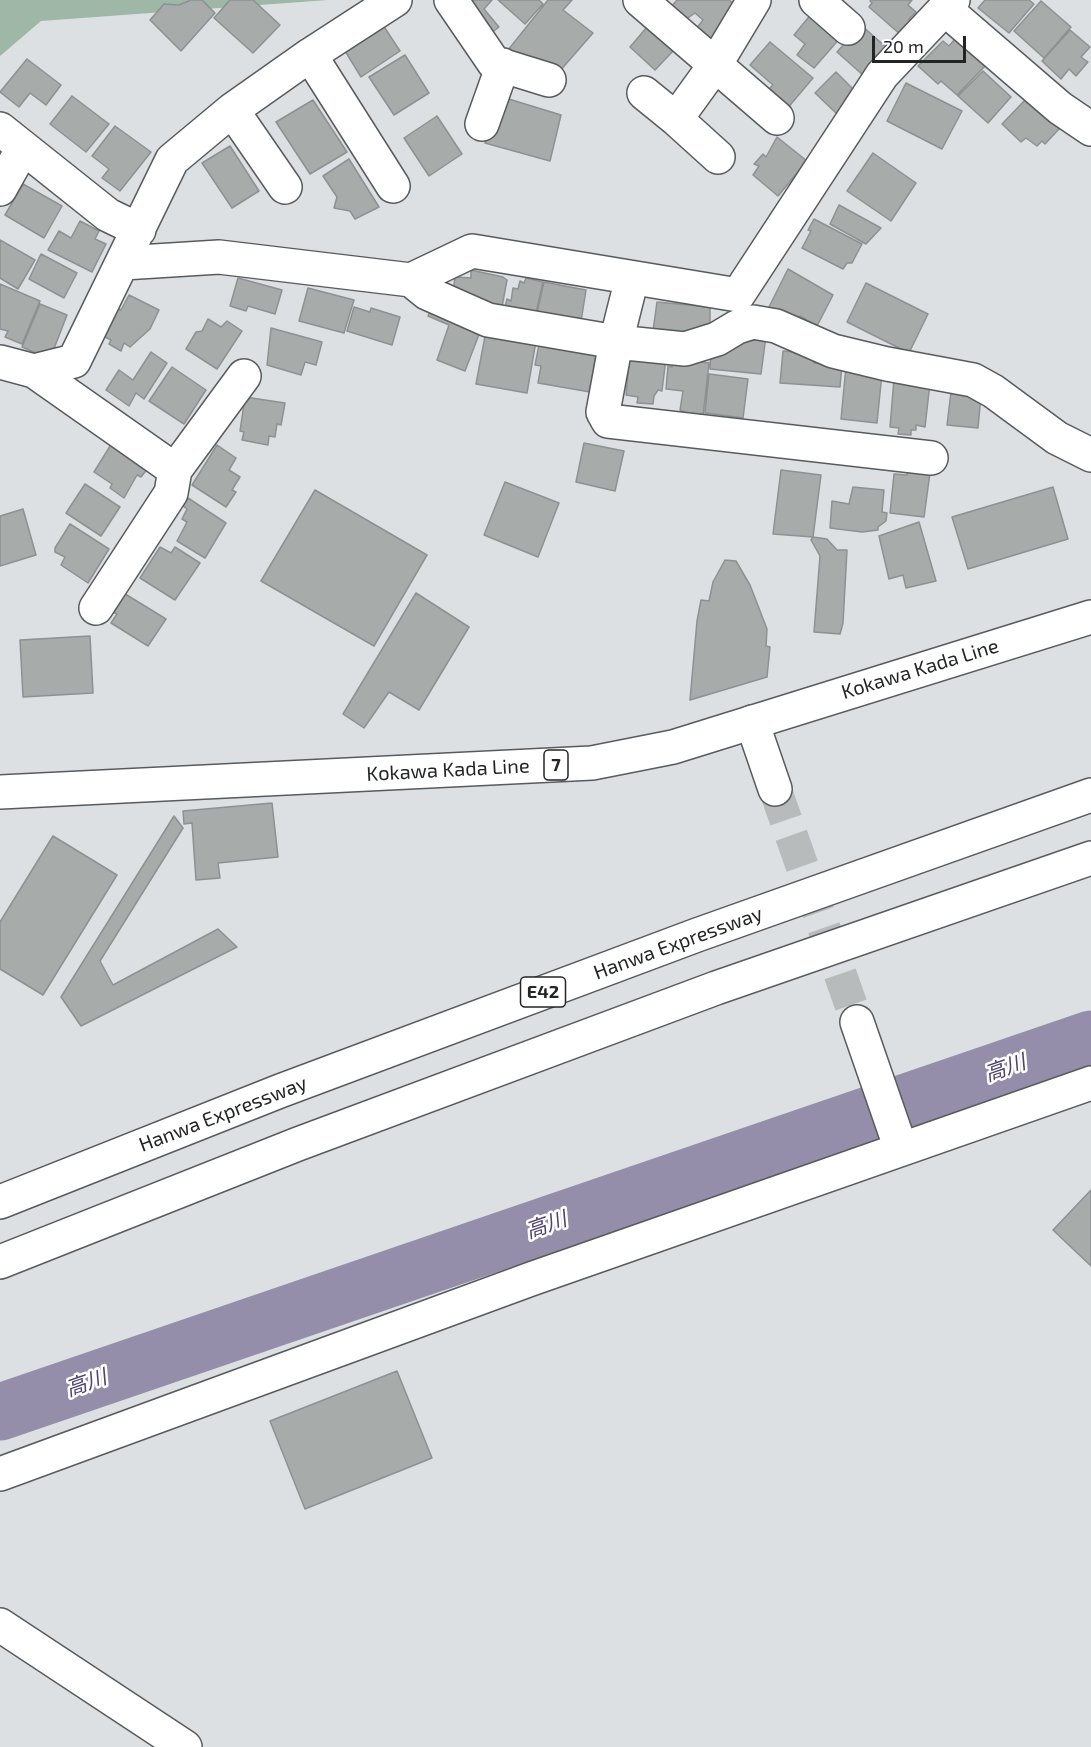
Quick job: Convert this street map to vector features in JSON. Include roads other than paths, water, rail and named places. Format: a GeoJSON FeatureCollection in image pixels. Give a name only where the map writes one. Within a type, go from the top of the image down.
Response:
{"type":"FeatureCollection","features":[{"type":"Feature","properties":{"kind":"main road"},"geometry":{"type":"LineString","coordinates":[[34,371],[74,361],[172,160],[232,110],[310,55],[395,0]]}},
{"type":"Feature","properties":{"kind":"main road"},"geometry":{"type":"LineString","coordinates":[[451,0],[494,63],[549,80]]}},
{"type":"Feature","properties":{"kind":"main road"},"geometry":{"type":"LineString","coordinates":[[640,0],[777,118]]}},
{"type":"Feature","properties":{"kind":"main road"},"geometry":{"type":"LineString","coordinates":[[676,119],[715,65],[754,0]]}},
{"type":"Feature","properties":{"kind":"main road"},"geometry":{"type":"LineString","coordinates":[[816,0],[848,28]]}},
{"type":"Feature","properties":{"kind":"main road"},"geometry":{"type":"LineString","coordinates":[[411,280],[472,251],[738,296],[882,75],[949,4],[1060,108],[1091,129]]}},
{"type":"Feature","properties":{"kind":"main road"},"geometry":{"type":"LineString","coordinates":[[310,55],[393,186]]}},
{"type":"Feature","properties":{"kind":"main road"},"geometry":{"type":"LineString","coordinates":[[482,124],[503,66]]}},
{"type":"Feature","properties":{"kind":"main road"},"geometry":{"type":"LineString","coordinates":[[644,93],[718,157]]}},
{"type":"Feature","properties":{"kind":"main road"},"geometry":{"type":"LineString","coordinates":[[232,110],[285,187]]}},
{"type":"Feature","properties":{"kind":"main road"},"geometry":{"type":"LineString","coordinates":[[0,189],[11,139],[108,215],[139,230]]}},
{"type":"Feature","properties":{"kind":"main road"},"geometry":{"type":"LineString","coordinates":[[123,263],[219,256],[411,280],[427,293],[488,320],[616,342],[685,349],[717,339],[753,321],[776,326],[833,351],[973,380],[993,391],[1057,438],[1091,455]]}},
{"type":"Feature","properties":{"kind":"main road"},"geometry":{"type":"LineString","coordinates":[[632,278],[616,342],[603,412],[608,421],[931,458]]}},
{"type":"Feature","properties":{"kind":"main road"},"geometry":{"type":"LineString","coordinates":[[0,362],[34,371],[175,470]]}},
{"type":"Feature","properties":{"kind":"main road"},"geometry":{"type":"LineString","coordinates":[[96,608],[171,493],[175,470],[244,376]]}},
{"type":"Feature","properties":{"kind":"main road","name":"Kokawa Kada Line"},"geometry":{"type":"LineString","coordinates":[[0,792],[592,763],[673,747],[1091,617]]}},
{"type":"Feature","properties":{"kind":"main road"},"geometry":{"type":"LineString","coordinates":[[752,722],[775,789]]}},
{"type":"Feature","properties":{"kind":"main road","name":"Hanwa Expressway"},"geometry":{"type":"LineString","coordinates":[[0,1202],[269,1095],[708,931],[1091,795]]}},
{"type":"Feature","properties":{"kind":"main road"},"geometry":{"type":"LineString","coordinates":[[0,1262],[298,1144],[716,988],[1091,858]]}},
{"type":"Feature","properties":{"kind":"main road"},"geometry":{"type":"LineString","coordinates":[[857,1022],[898,1140]]}},
{"type":"Feature","properties":{"kind":"main road"},"geometry":{"type":"LineString","coordinates":[[0,1474],[543,1275],[898,1140],[1086,1089]]}},
{"type":"Feature","properties":{"kind":"main road"},"geometry":{"type":"LineString","coordinates":[[0,1625],[185,1747]]}},
{"type":"Feature","properties":{"kind":"waterway","name":"高川"},"geometry":{"type":"LineString","coordinates":[[0,1412],[1091,1039]]}},
{"type":"Feature","properties":{"kind":"tunnel"},"geometry":{"type":"LineString","coordinates":[[775,789],[857,1022]]}}]}
